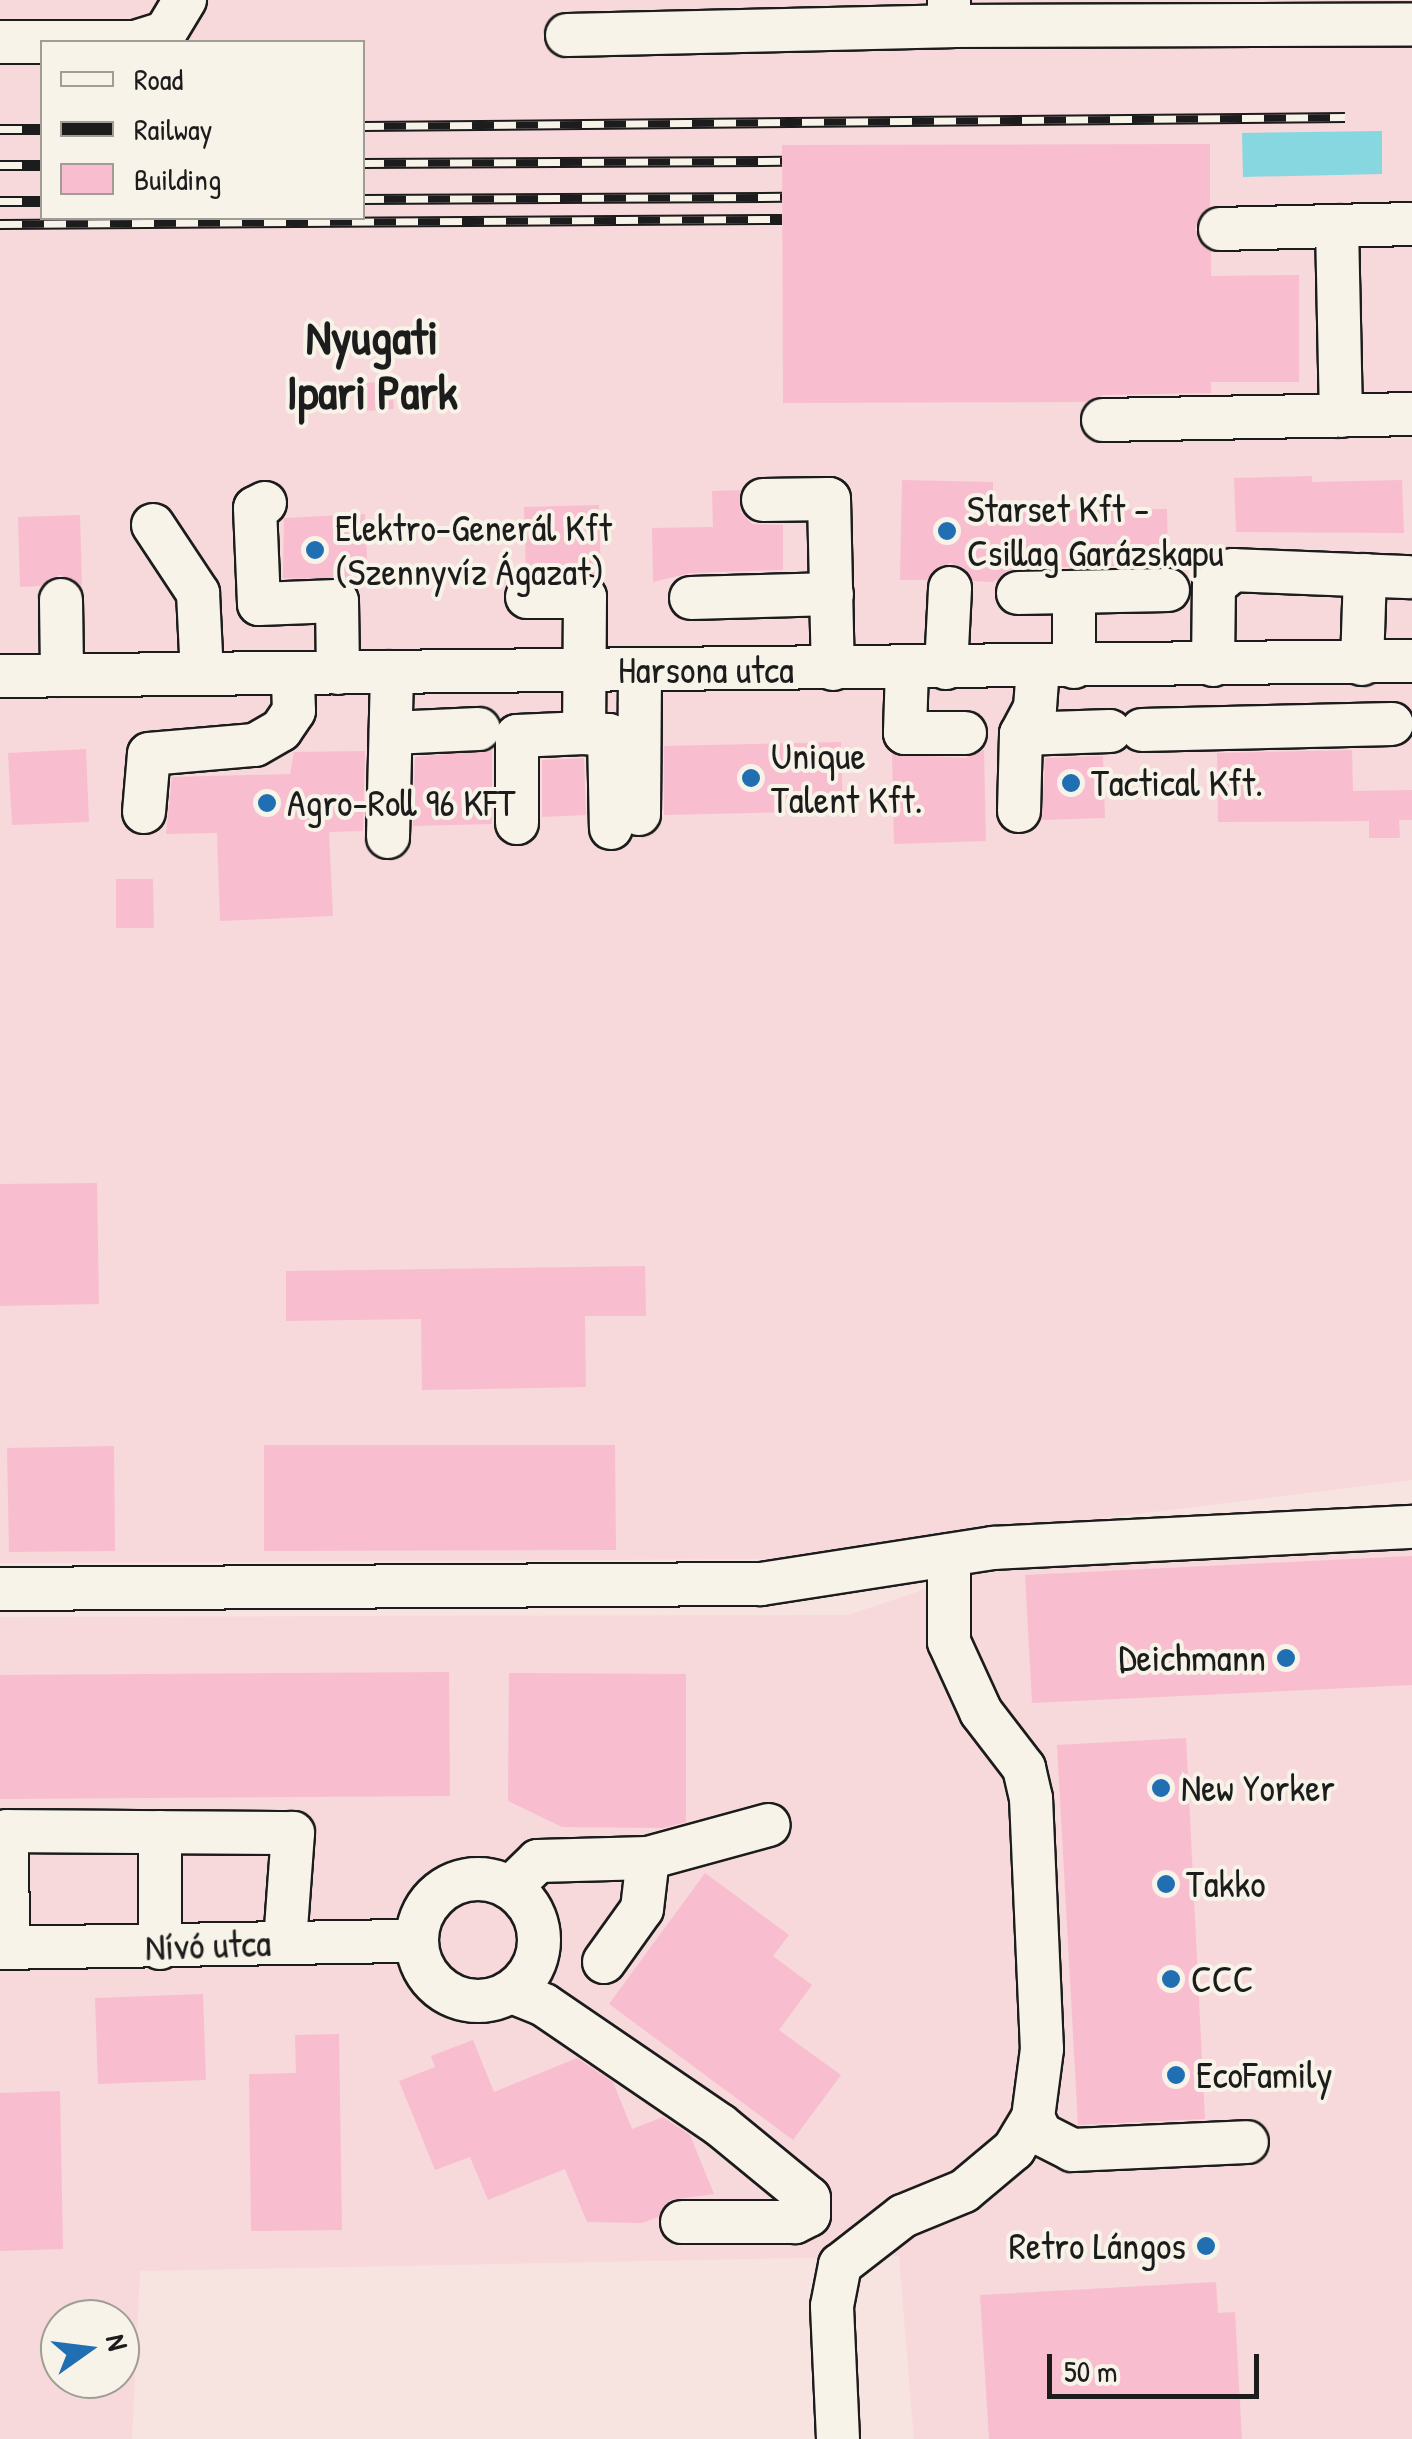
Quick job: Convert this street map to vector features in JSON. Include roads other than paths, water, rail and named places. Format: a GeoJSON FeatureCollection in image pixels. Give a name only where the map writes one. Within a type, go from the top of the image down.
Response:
{"type":"FeatureCollection","features":[{"type":"Feature","properties":{"kind":"street"},"geometry":{"type":"LineString","coordinates":[[142,40],[165,33],[185,2]]}},
{"type":"Feature","properties":{"kind":"street"},"geometry":{"type":"LineString","coordinates":[[567,35],[949,13],[1412,24]]}},
{"type":"Feature","properties":{"kind":"street"},"geometry":{"type":"LineString","coordinates":[[0,42],[40,42]]}},
{"type":"Feature","properties":{"kind":"street"},"geometry":{"type":"LineString","coordinates":[[1220,229],[1412,224]]}},
{"type":"Feature","properties":{"kind":"street"},"geometry":{"type":"LineString","coordinates":[[1336,226],[1341,416]]}},
{"type":"Feature","properties":{"kind":"street"},"geometry":{"type":"LineString","coordinates":[[1103,420],[1412,414]]}},
{"type":"Feature","properties":{"kind":"street"},"geometry":{"type":"LineString","coordinates":[[763,500],[829,499],[833,669]]}},
{"type":"Feature","properties":{"kind":"street"},"geometry":{"type":"LineString","coordinates":[[265,503],[254,508],[259,604],[337,601],[338,673]]}},
{"type":"Feature","properties":{"kind":"street"},"geometry":{"type":"LineString","coordinates":[[153,525],[198,592],[202,674]]}},
{"type":"Feature","properties":{"kind":"street"},"geometry":{"type":"LineString","coordinates":[[1213,666],[1214,586],[1232,570],[1409,577]]}},
{"type":"Feature","properties":{"kind":"street"},"geometry":{"type":"LineString","coordinates":[[1362,664],[1365,575]]}},
{"type":"Feature","properties":{"kind":"street"},"geometry":{"type":"LineString","coordinates":[[950,588],[905,733],[965,733]]}},
{"type":"Feature","properties":{"kind":"street"},"geometry":{"type":"LineString","coordinates":[[1018,593],[1168,590]]}},
{"type":"Feature","properties":{"kind":"street"},"geometry":{"type":"LineString","coordinates":[[1019,812],[1021,734],[1056,667],[1074,593]]}},
{"type":"Feature","properties":{"kind":"street"},"geometry":{"type":"LineString","coordinates":[[692,598],[832,594]]}},
{"type":"Feature","properties":{"kind":"street"},"geometry":{"type":"LineString","coordinates":[[527,596],[585,597],[584,734]]}},
{"type":"Feature","properties":{"kind":"street"},"geometry":{"type":"LineString","coordinates":[[61,600],[62,675]]}},
{"type":"Feature","properties":{"kind":"street","name":"Harsona utca"},"geometry":{"type":"LineString","coordinates":[[0,676],[1412,662]]}},
{"type":"Feature","properties":{"kind":"street"},"geometry":{"type":"LineString","coordinates":[[517,823],[516,736],[609,735],[625,828],[640,670]]}},
{"type":"Feature","properties":{"kind":"street"},"geometry":{"type":"LineString","coordinates":[[388,837],[392,672]]}},
{"type":"Feature","properties":{"kind":"street"},"geometry":{"type":"LineString","coordinates":[[391,732],[480,738],[480,672]]}},
{"type":"Feature","properties":{"kind":"street"},"geometry":{"type":"LineString","coordinates":[[144,812],[149,754],[228,751],[268,738],[294,711],[293,673]]}},
{"type":"Feature","properties":{"kind":"street"},"geometry":{"type":"LineString","coordinates":[[1021,734],[1392,724]]}},
{"type":"Feature","properties":{"kind":"street"},"geometry":{"type":"LineString","coordinates":[[0,1589],[762,1584],[948,1554],[1412,1527]]}},
{"type":"Feature","properties":{"kind":"street"},"geometry":{"type":"LineString","coordinates":[[838,2439],[832,2306],[840,2265],[903,2216],[964,2191],[1014,2149],[1032,2117],[1042,2035],[1030,1798],[1024,1768],[981,1712],[949,1642],[948,1554]]}},
{"type":"Feature","properties":{"kind":"street"},"geometry":{"type":"LineString","coordinates":[[510,1888],[538,1861],[648,1858],[769,1825]]}},
{"type":"Feature","properties":{"kind":"street"},"geometry":{"type":"LineString","coordinates":[[4,1948],[7,1830],[293,1832],[285,1942]]}},
{"type":"Feature","properties":{"kind":"street"},"geometry":{"type":"LineString","coordinates":[[160,1832],[160,1948]]}},
{"type":"Feature","properties":{"kind":"street"},"geometry":{"type":"LineString","coordinates":[[604,1962],[642,1909],[648,1858]]}},
{"type":"Feature","properties":{"kind":"street"},"geometry":{"type":"LineString","coordinates":[[474,1878],[510,1888],[530,1910],[540,1939],[532,1969],[512,1992],[476,2002],[458,1999],[428,1977],[416,1942],[418,1923],[439,1892],[474,1878]]}},
{"type":"Feature","properties":{"kind":"street","name":"Nívó utca"},"geometry":{"type":"LineString","coordinates":[[4,1948],[416,1942]]}},
{"type":"Feature","properties":{"kind":"street"},"geometry":{"type":"LineString","coordinates":[[512,1992],[544,2004],[720,2126],[809,2198],[809,2215],[795,2222],[682,2222]]}},
{"type":"Feature","properties":{"kind":"street"},"geometry":{"type":"LineString","coordinates":[[1032,2117],[1040,2134],[1072,2150],[1247,2142]]}},
{"type":"Feature","properties":{"kind":"water"},"geometry":{"type":"Polygon","coordinates":[[[1382,131],[1382,174],[1243,177],[1242,133],[1382,131]]]}},
{"type":"Feature","properties":{"kind":"railway"},"geometry":{"type":"LineString","coordinates":[[365,126],[1345,117]]}},
{"type":"Feature","properties":{"kind":"railway"},"geometry":{"type":"LineString","coordinates":[[0,129],[40,129]]}},
{"type":"Feature","properties":{"kind":"railway"},"geometry":{"type":"LineString","coordinates":[[365,163],[782,161]]}},
{"type":"Feature","properties":{"kind":"railway"},"geometry":{"type":"LineString","coordinates":[[0,165],[40,165]]}},
{"type":"Feature","properties":{"kind":"railway"},"geometry":{"type":"LineString","coordinates":[[365,199],[782,197]]}},
{"type":"Feature","properties":{"kind":"railway"},"geometry":{"type":"LineString","coordinates":[[0,201],[40,201]]}},
{"type":"Feature","properties":{"kind":"railway"},"geometry":{"type":"LineString","coordinates":[[0,224],[782,219]]}},
{"type":"Feature","properties":{"kind":"place","name":"Starset Kft - Csillag Garázskapu"},"geometry":{"type":"Point","coordinates":[947,531]}},
{"type":"Feature","properties":{"kind":"place","name":"Elektro-Generál Kft (Szennyvíz Ágazat)"},"geometry":{"type":"Point","coordinates":[315,550]}},
{"type":"Feature","properties":{"kind":"place","name":"Unique Talent Kft."},"geometry":{"type":"Point","coordinates":[751,778]}},
{"type":"Feature","properties":{"kind":"place","name":"Tactical Kft."},"geometry":{"type":"Point","coordinates":[1071,783]}},
{"type":"Feature","properties":{"kind":"place","name":"Agro-Roll 96 KFT"},"geometry":{"type":"Point","coordinates":[267,803]}},
{"type":"Feature","properties":{"kind":"place","name":"Deichmann"},"geometry":{"type":"Point","coordinates":[1286,1658]}},
{"type":"Feature","properties":{"kind":"place","name":"New Yorker"},"geometry":{"type":"Point","coordinates":[1161,1788]}},
{"type":"Feature","properties":{"kind":"place","name":"Takko"},"geometry":{"type":"Point","coordinates":[1166,1884]}},
{"type":"Feature","properties":{"kind":"place","name":"CCC"},"geometry":{"type":"Point","coordinates":[1171,1979]}},
{"type":"Feature","properties":{"kind":"place","name":"EcoFamily"},"geometry":{"type":"Point","coordinates":[1176,2075]}},
{"type":"Feature","properties":{"kind":"place","name":"Retro Lángos"},"geometry":{"type":"Point","coordinates":[1206,2246]}},
{"type":"Feature","properties":{"kind":"district","name":"Nyugati Ipari Park"},"geometry":{"type":"Point","coordinates":[372,364]}}]}
